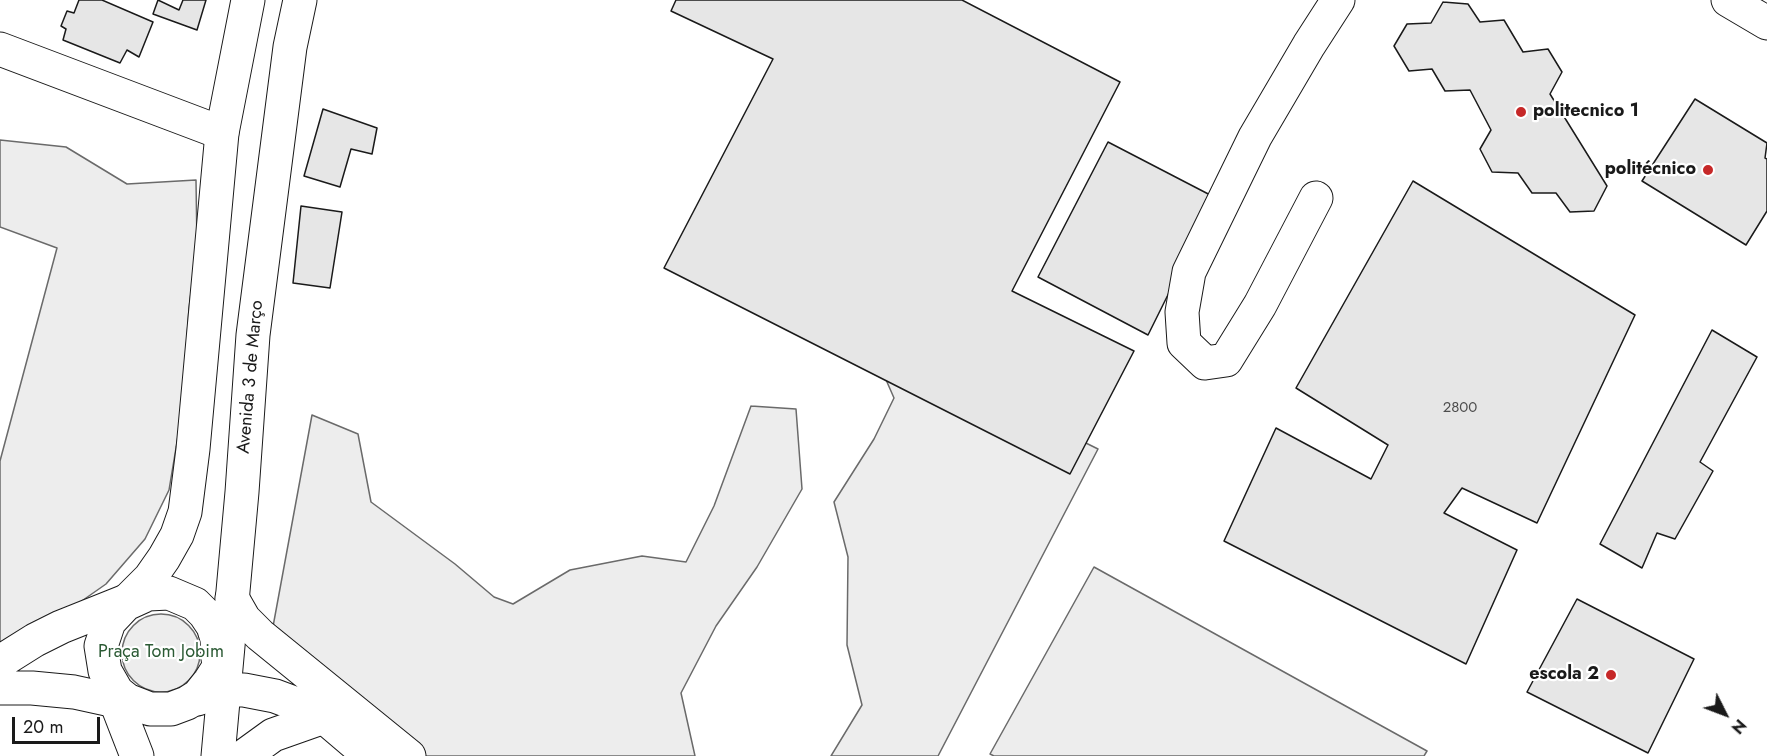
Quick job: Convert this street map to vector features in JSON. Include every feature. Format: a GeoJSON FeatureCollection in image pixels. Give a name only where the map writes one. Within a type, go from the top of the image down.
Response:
{"type":"FeatureCollection","features":[{"type":"Feature","properties":{"kind":"main road"},"geometry":{"type":"LineString","coordinates":[[135,749],[127,704],[105,671],[102,659],[102,640],[109,622],[150,578],[164,558],[177,535],[185,512],[193,449],[222,133],[248,0]]}},
{"type":"Feature","properties":{"kind":"main road","name":"Avenida 3 de Março"},"geometry":{"type":"LineString","coordinates":[[218,756],[209,690],[228,652],[253,335],[290,47],[300,0]]}},
{"type":"Feature","properties":{"kind":"main road"},"geometry":{"type":"LineString","coordinates":[[1316,198],[1260,305],[1226,360],[1205,363],[1184,343],[1182,312],[1189,272],[1255,137],[1338,0]]}},
{"type":"Feature","properties":{"kind":"main road"},"geometry":{"type":"LineString","coordinates":[[1728,0],[1767,24]]}},
{"type":"Feature","properties":{"kind":"main road"},"geometry":{"type":"LineString","coordinates":[[0,49],[222,133]]}},
{"type":"Feature","properties":{"kind":"main road"},"geometry":{"type":"LineString","coordinates":[[0,663],[35,640],[61,627],[155,592],[169,593],[195,604],[213,626],[217,639],[216,668],[209,690]]}},
{"type":"Feature","properties":{"kind":"main road"},"geometry":{"type":"LineString","coordinates":[[232,598],[244,619],[260,635],[409,756]]}},
{"type":"Feature","properties":{"kind":"main road"},"geometry":{"type":"LineString","coordinates":[[0,688],[74,692],[150,710],[171,709],[209,690],[244,690],[275,696],[324,717],[370,756]]}},
{"type":"Feature","properties":{"kind":"main road"},"geometry":{"type":"LineString","coordinates":[[74,692],[104,710],[117,722],[135,749]]}},
{"type":"Feature","properties":{"kind":"main road"},"geometry":{"type":"LineString","coordinates":[[244,756],[273,735],[324,717]]}},
{"type":"Feature","properties":{"kind":"green space"},"geometry":{"type":"Polygon","coordinates":[[[0,140],[66,147],[127,184],[196,180],[197,247],[189,308],[182,412],[169,490],[145,539],[106,584],[66,612],[0,651],[0,461],[57,248],[0,227],[0,140]]]}},
{"type":"Feature","properties":{"kind":"green space"},"geometry":{"type":"Polygon","coordinates":[[[900,351],[1098,449],[938,756],[831,756],[862,705],[847,645],[848,557],[834,502],[874,439],[894,398],[880,366],[900,351]]]}},
{"type":"Feature","properties":{"kind":"green space"},"geometry":{"type":"Polygon","coordinates":[[[751,406],[796,409],[802,489],[757,567],[716,626],[681,693],[695,756],[426,756],[272,632],[312,415],[358,434],[371,502],[455,564],[494,597],[513,604],[570,570],[642,556],[686,562],[714,506],[751,406]]]}},
{"type":"Feature","properties":{"kind":"green space"},"geometry":{"type":"Polygon","coordinates":[[[1094,567],[1427,751],[1424,756],[994,756],[990,754],[1094,567]]]}},
{"type":"Feature","properties":{"kind":"green space","name":"Praça Tom Jobim"},"geometry":{"type":"Polygon","coordinates":[[[153,614],[169,614],[183,620],[194,631],[200,645],[200,661],[194,675],[183,686],[169,692],[153,692],[139,686],[128,675],[122,661],[122,645],[128,631],[139,620],[153,614]]]}},
{"type":"Feature","properties":{"kind":"building"},"geometry":{"type":"Polygon","coordinates":[[[79,0],[102,0],[153,22],[139,57],[127,50],[120,63],[63,40],[66,29],[61,26],[67,11],[74,13],[79,0]]]}},
{"type":"Feature","properties":{"kind":"building"},"geometry":{"type":"Polygon","coordinates":[[[158,0],[179,10],[183,0],[206,0],[197,30],[153,14],[158,0]]]}},
{"type":"Feature","properties":{"kind":"building"},"geometry":{"type":"Polygon","coordinates":[[[676,0],[962,0],[1120,82],[1012,291],[1134,351],[1070,474],[664,268],[773,59],[671,11],[676,0]]]}},
{"type":"Feature","properties":{"kind":"building","name":"politecnico 1"},"geometry":{"type":"Polygon","coordinates":[[[1443,2],[1468,4],[1480,22],[1504,20],[1523,52],[1548,49],[1562,72],[1550,94],[1607,186],[1594,211],[1570,212],[1556,193],[1532,193],[1518,173],[1492,172],[1480,149],[1491,130],[1470,90],[1445,91],[1432,69],[1409,71],[1394,46],[1407,24],[1431,23],[1443,2]]]}},
{"type":"Feature","properties":{"kind":"building","name":"politécnico"},"geometry":{"type":"Polygon","coordinates":[[[1695,99],[1767,143],[1765,158],[1767,159],[1767,211],[1746,245],[1642,181],[1695,99]]]}},
{"type":"Feature","properties":{"kind":"building"},"geometry":{"type":"Polygon","coordinates":[[[323,109],[377,128],[372,154],[351,149],[340,187],[304,176],[323,109]]]}},
{"type":"Feature","properties":{"kind":"building"},"geometry":{"type":"Polygon","coordinates":[[[1108,142],[1216,198],[1148,335],[1038,277],[1108,142]]]}},
{"type":"Feature","properties":{"kind":"building"},"geometry":{"type":"Polygon","coordinates":[[[1413,181],[1635,315],[1537,523],[1462,488],[1444,513],[1517,550],[1466,664],[1224,541],[1276,428],[1371,479],[1388,445],[1296,388],[1413,181]]]}},
{"type":"Feature","properties":{"kind":"building"},"geometry":{"type":"Polygon","coordinates":[[[301,206],[342,212],[330,288],[293,283],[301,206]]]}},
{"type":"Feature","properties":{"kind":"building"},"geometry":{"type":"Polygon","coordinates":[[[1712,330],[1757,357],[1700,462],[1713,471],[1675,539],[1657,533],[1642,568],[1600,544],[1712,330]]]}},
{"type":"Feature","properties":{"kind":"building","name":"escola 2"},"geometry":{"type":"Polygon","coordinates":[[[1577,599],[1694,659],[1648,753],[1527,692],[1577,599]]]}},
{"type":"Feature","properties":{"kind":"place","name":"politecnico 1"},"geometry":{"type":"Point","coordinates":[1521,112]}},
{"type":"Feature","properties":{"kind":"place","name":"politécnico"},"geometry":{"type":"Point","coordinates":[1708,170]}},
{"type":"Feature","properties":{"kind":"place","name":"escola 2"},"geometry":{"type":"Point","coordinates":[1611,675]}}]}
